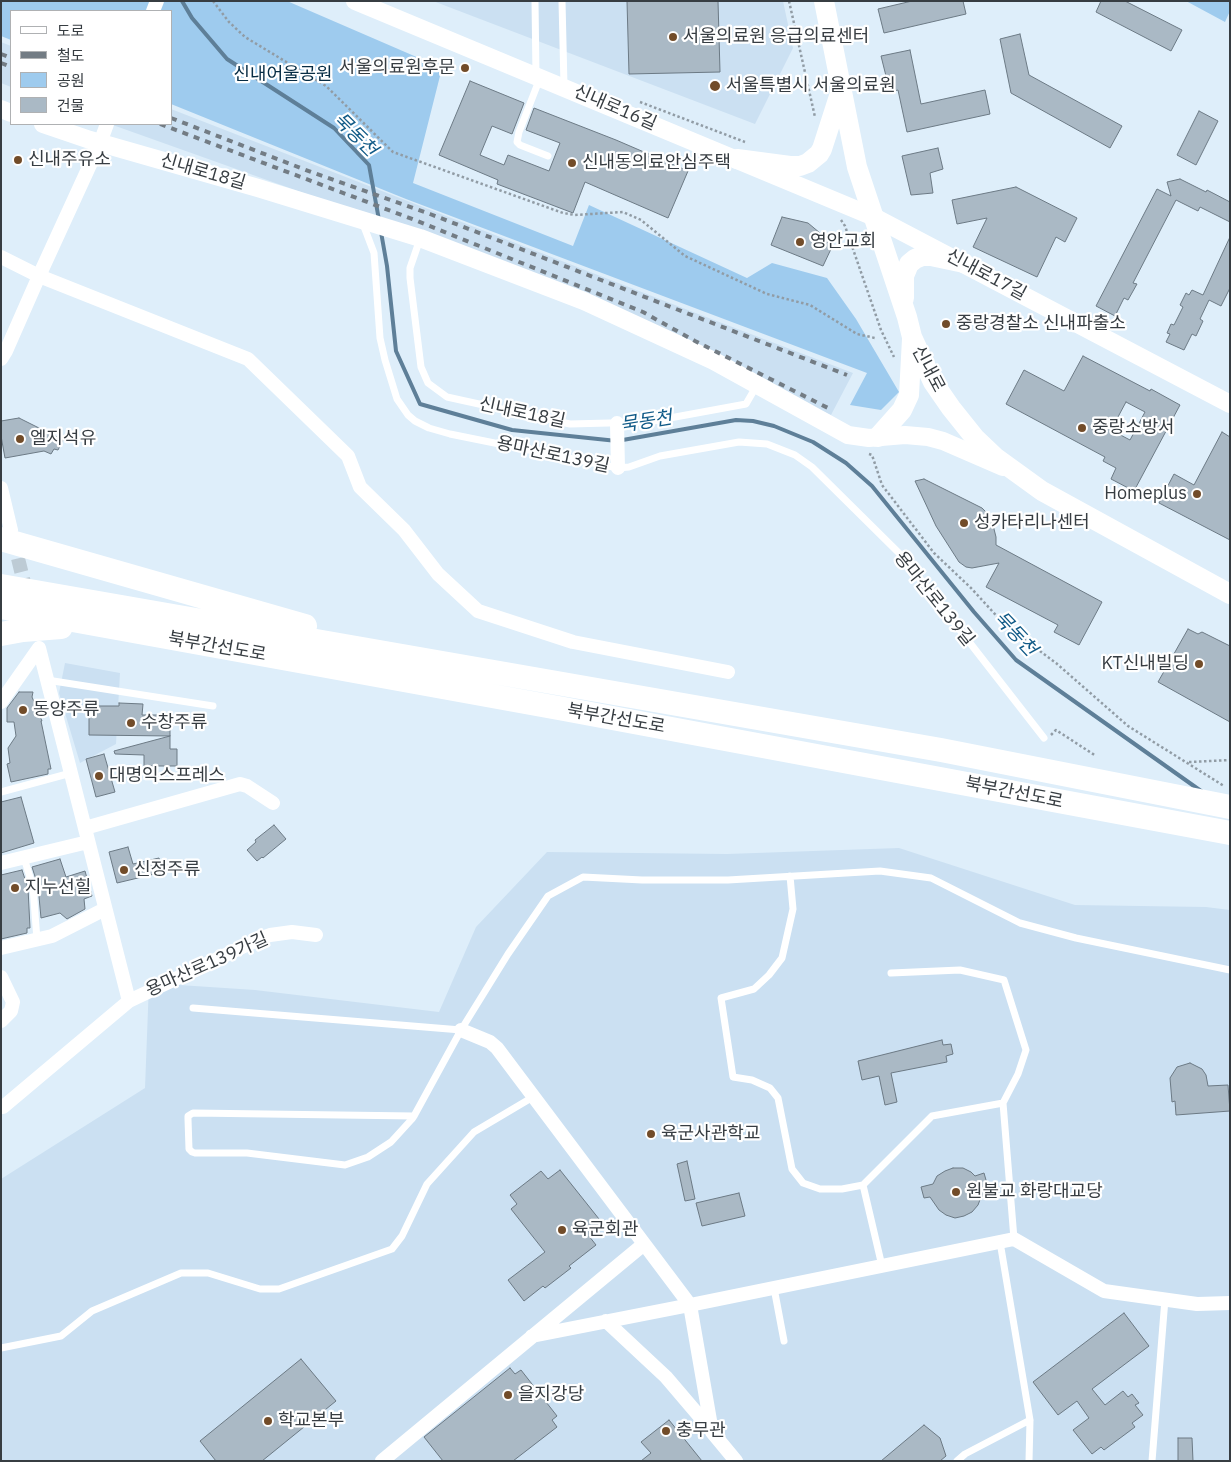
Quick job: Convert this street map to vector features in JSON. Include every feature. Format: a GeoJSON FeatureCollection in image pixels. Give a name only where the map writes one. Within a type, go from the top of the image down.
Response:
{"type":"FeatureCollection","features":[{"type":"Feature","properties":{"kind":"highway"},"geometry":{"type":"LineString","coordinates":[[6,535],[400,655]]}},
{"type":"Feature","properties":{"kind":"highway","name":"북부간선도로"},"geometry":{"type":"LineString","coordinates":[[1,586],[931,748],[1230,807]]}},
{"type":"Feature","properties":{"kind":"highway","name":"북부간선도로"},"geometry":{"type":"LineString","coordinates":[[1,608],[573,711],[1230,833]]}},
{"type":"Feature","properties":{"kind":"highway"},"geometry":{"type":"LineString","coordinates":[[1,634],[22,630],[93,624]]}},
{"type":"Feature","properties":{"kind":"main road","name":"신내로"},"geometry":{"type":"LineString","coordinates":[[824,1],[857,166],[912,337],[933,382],[975,438],[994,456],[1042,491],[1230,594]]}},
{"type":"Feature","properties":{"kind":"main road"},"geometry":{"type":"LineString","coordinates":[[737,159],[790,166],[800,166],[808,163],[820,152],[842,88]]}},
{"type":"Feature","properties":{"kind":"main road"},"geometry":{"type":"LineString","coordinates":[[904,308],[904,276],[909,264],[915,259],[922,256],[931,256],[964,263]]}},
{"type":"Feature","properties":{"kind":"main road"},"geometry":{"type":"LineString","coordinates":[[875,446],[900,412],[909,395],[912,337]]}},
{"type":"Feature","properties":{"kind":"street","name":"신내로16길"},"geometry":{"type":"LineString","coordinates":[[355,1],[874,217]]}},
{"type":"Feature","properties":{"kind":"street","name":"신내로18길"},"geometry":{"type":"LineString","coordinates":[[46,125],[100,143],[420,238],[584,300],[714,361],[840,432],[875,446],[905,435],[928,437],[943,441],[1019,474]]}},
{"type":"Feature","properties":{"kind":"street"},"geometry":{"type":"LineString","coordinates":[[1,358],[6,351],[107,125]]}},
{"type":"Feature","properties":{"kind":"street","name":"신내로17길"},"geometry":{"type":"LineString","coordinates":[[874,217],[1230,404]]}},
{"type":"Feature","properties":{"kind":"street"},"geometry":{"type":"LineString","coordinates":[[1,257],[39,276],[248,358],[348,456],[360,487],[404,530],[438,574],[478,611],[573,642],[728,672]]}},
{"type":"Feature","properties":{"kind":"street"},"geometry":{"type":"LineString","coordinates":[[618,423],[618,468]]}},
{"type":"Feature","properties":{"kind":"street"},"geometry":{"type":"LineString","coordinates":[[1,488],[6,535]]}},
{"type":"Feature","properties":{"kind":"street","name":"용마산로139가길"},"geometry":{"type":"LineString","coordinates":[[1,702],[39,648],[129,1001]]}},
{"type":"Feature","properties":{"kind":"street"},"geometry":{"type":"LineString","coordinates":[[85,828],[240,784],[247,786],[273,802]]}},
{"type":"Feature","properties":{"kind":"street"},"geometry":{"type":"LineString","coordinates":[[1,863],[88,842]]}},
{"type":"Feature","properties":{"kind":"street"},"geometry":{"type":"LineString","coordinates":[[1,948],[61,933],[106,909]]}},
{"type":"Feature","properties":{"kind":"street","name":"용마산로139가길"},"geometry":{"type":"LineString","coordinates":[[2,1107],[129,1001],[270,935],[292,932],[316,934]]}},
{"type":"Feature","properties":{"kind":"street"},"geometry":{"type":"LineString","coordinates":[[1,977],[13,1002],[11,1011],[1,1021]]}},
{"type":"Feature","properties":{"kind":"street"},"geometry":{"type":"LineString","coordinates":[[461,1030],[490,1042],[496,1048],[690,1305],[712,1432]]}},
{"type":"Feature","properties":{"kind":"street"},"geometry":{"type":"LineString","coordinates":[[531,1336],[1007,1240],[1104,1291],[1197,1304],[1230,1304]]}},
{"type":"Feature","properties":{"kind":"street"},"geometry":{"type":"LineString","coordinates":[[382,1461],[644,1244]]}},
{"type":"Feature","properties":{"kind":"street"},"geometry":{"type":"LineString","coordinates":[[606,1321],[666,1377],[736,1461]]}},
{"type":"Feature","properties":{"kind":"lane"},"geometry":{"type":"LineString","coordinates":[[534,1],[538,77],[518,132],[517,142],[548,156]]}},
{"type":"Feature","properties":{"kind":"lane"},"geometry":{"type":"LineString","coordinates":[[562,1],[564,87]]}},
{"type":"Feature","properties":{"kind":"lane","name":"용마산로139길"},"geometry":{"type":"LineString","coordinates":[[361,220],[374,252],[380,338],[385,360],[397,398],[408,416],[429,428],[450,434],[618,468],[630,467],[660,456],[739,442],[768,444],[795,455],[812,467],[903,557],[1044,738]]}},
{"type":"Feature","properties":{"kind":"lane","name":"신내로18길"},"geometry":{"type":"LineString","coordinates":[[420,238],[410,268],[410,278],[421,368],[433,388],[447,397],[570,424],[648,422],[746,404],[757,385]]}},
{"type":"Feature","properties":{"kind":"lane"},"geometry":{"type":"LineString","coordinates":[[47,680],[213,706]]}},
{"type":"Feature","properties":{"kind":"lane"},"geometry":{"type":"LineString","coordinates":[[1,792],[71,773]]}},
{"type":"Feature","properties":{"kind":"lane"},"geometry":{"type":"LineString","coordinates":[[24,858],[33,887],[37,940]]}},
{"type":"Feature","properties":{"kind":"lane"},"geometry":{"type":"LineString","coordinates":[[414,1116],[193,1113],[188,1116],[189,1149],[195,1153],[247,1153],[345,1165],[368,1157],[391,1142],[414,1116],[461,1030],[508,954],[548,896],[583,878],[728,880],[880,871],[930,878],[1020,923],[1076,938],[1230,970]]}},
{"type":"Feature","properties":{"kind":"lane"},"geometry":{"type":"LineString","coordinates":[[790,876],[792,910],[782,958],[770,975],[754,989],[721,998],[733,1077],[752,1080],[770,1088],[778,1098],[792,1170],[803,1183],[820,1189],[842,1189],[863,1185],[932,1116],[1003,1103]]}},
{"type":"Feature","properties":{"kind":"lane"},"geometry":{"type":"LineString","coordinates":[[891,973],[960,970],[1004,980],[1026,1050],[1018,1074],[1003,1103],[1007,1240],[1030,1420],[1029,1461]]}},
{"type":"Feature","properties":{"kind":"lane"},"geometry":{"type":"LineString","coordinates":[[194,1008],[461,1030]]}},
{"type":"Feature","properties":{"kind":"lane"},"geometry":{"type":"LineString","coordinates":[[1,1348],[61,1336],[92,1311],[181,1273],[208,1273],[260,1289],[279,1289],[392,1249],[402,1236],[427,1184],[474,1132],[533,1097]]}},
{"type":"Feature","properties":{"kind":"lane"},"geometry":{"type":"LineString","coordinates":[[863,1185],[882,1266]]}},
{"type":"Feature","properties":{"kind":"lane"},"geometry":{"type":"LineString","coordinates":[[774,1288],[784,1342]]}},
{"type":"Feature","properties":{"kind":"lane"},"geometry":{"type":"LineString","coordinates":[[1152,1461],[1165,1299]]}},
{"type":"Feature","properties":{"kind":"lane"},"geometry":{"type":"LineString","coordinates":[[957,1461],[965,1454],[1030,1420]]}},
{"type":"Feature","properties":{"kind":"path"},"geometry":{"type":"LineString","coordinates":[[213,1],[229,22],[245,37],[326,86],[393,152],[563,213],[575,215],[624,212],[641,220],[685,256],[767,294],[810,306],[857,334],[875,338]]}},
{"type":"Feature","properties":{"kind":"path"},"geometry":{"type":"LineString","coordinates":[[789,1],[816,117]]}},
{"type":"Feature","properties":{"kind":"path"},"geometry":{"type":"LineString","coordinates":[[634,100],[752,145]]}},
{"type":"Feature","properties":{"kind":"path"},"geometry":{"type":"LineString","coordinates":[[838,217],[844,226],[881,330],[897,364]]}},
{"type":"Feature","properties":{"kind":"path"},"geometry":{"type":"LineString","coordinates":[[875,446],[882,484],[934,553],[971,588],[1004,624],[1056,663],[1128,726],[1230,790]]}},
{"type":"Feature","properties":{"kind":"path"},"geometry":{"type":"LineString","coordinates":[[1056,730],[1096,756]]}},
{"type":"Feature","properties":{"kind":"path"},"geometry":{"type":"LineString","coordinates":[[1187,762],[1230,760]]}},
{"type":"Feature","properties":{"kind":"shaded area","name":"서울특별시 서울의료원"},"geometry":{"type":"Polygon","coordinates":[[[433,1],[783,1],[793,48],[755,124],[433,1]]]}},
{"type":"Feature","properties":{"kind":"shaded area"},"geometry":{"type":"Polygon","coordinates":[[[1,42],[10,46],[10,87],[1,83],[1,42]]]}},
{"type":"Feature","properties":{"kind":"shaded area"},"geometry":{"type":"Polygon","coordinates":[[[172,109],[853,373],[831,415],[773,390],[525,272],[113,125],[172,125],[172,109]]]}},
{"type":"Feature","properties":{"kind":"shaded area"},"geometry":{"type":"Polygon","coordinates":[[[65,663],[120,673],[116,744],[80,763],[59,693],[65,663]]]}},
{"type":"Feature","properties":{"kind":"shaded area","name":"육군사관학교"},"geometry":{"type":"Polygon","coordinates":[[[899,848],[1075,905],[1206,907],[1230,910],[1230,1461],[1,1461],[1,1179],[145,1088],[149,983],[255,990],[439,1012],[476,927],[547,852],[727,854],[899,848]]]}},
{"type":"Feature","properties":{"kind":"green space","name":"신내어울공원"},"geometry":{"type":"Polygon","coordinates":[[[1,1],[287,1],[442,68],[413,183],[573,246],[589,205],[747,278],[772,263],[827,278],[856,319],[899,392],[881,410],[850,405],[867,373],[406,199],[172,104],[172,10],[10,10],[10,40],[1,36],[1,1]]]}},
{"type":"Feature","properties":{"kind":"green space"},"geometry":{"type":"Polygon","coordinates":[[[1186,1],[1230,1],[1230,11],[1225,22],[1186,1]]]}},
{"type":"Feature","properties":{"kind":"building","name":"서울의료원 응급의료센터"},"geometry":{"type":"Polygon","coordinates":[[[627,1],[718,1],[720,72],[629,74],[627,1]]]}},
{"type":"Feature","properties":{"kind":"building"},"geometry":{"type":"Polygon","coordinates":[[[912,1],[963,1],[966,14],[884,33],[878,9],[912,1]]]}},
{"type":"Feature","properties":{"kind":"building"},"geometry":{"type":"Polygon","coordinates":[[[1101,1],[1125,1],[1182,30],[1171,51],[1096,12],[1101,1]]]}},
{"type":"Feature","properties":{"kind":"building"},"geometry":{"type":"Polygon","coordinates":[[[1020,34],[1029,75],[1122,126],[1110,148],[1011,93],[1000,39],[1020,34]]]}},
{"type":"Feature","properties":{"kind":"building"},"geometry":{"type":"Polygon","coordinates":[[[910,50],[921,104],[985,90],[990,114],[907,132],[898,90],[890,92],[881,56],[910,50]]]}},
{"type":"Feature","properties":{"kind":"building"},"geometry":{"type":"Polygon","coordinates":[[[470,81],[524,103],[512,134],[492,126],[480,155],[504,165],[508,155],[549,171],[560,143],[526,130],[534,108],[688,171],[668,218],[585,182],[573,213],[497,184],[498,180],[439,155],[470,81]]]}},
{"type":"Feature","properties":{"kind":"building"},"geometry":{"type":"Polygon","coordinates":[[[1199,111],[1218,121],[1196,165],[1177,155],[1199,111]]]}},
{"type":"Feature","properties":{"kind":"building"},"geometry":{"type":"Polygon","coordinates":[[[938,148],[943,169],[930,173],[933,193],[911,195],[902,156],[938,148]]]}},
{"type":"Feature","properties":{"kind":"building"},"geometry":{"type":"Polygon","coordinates":[[[1180,179],[1230,202],[1230,222],[1200,207],[1198,211],[1176,200],[1133,283],[1137,284],[1128,300],[1124,298],[1115,316],[1096,306],[1157,189],[1171,196],[1167,182],[1180,179]]]}},
{"type":"Feature","properties":{"kind":"building"},"geometry":{"type":"Polygon","coordinates":[[[1016,187],[1077,218],[1065,242],[1056,237],[1037,277],[973,247],[987,218],[957,224],[952,200],[1016,187]]]}},
{"type":"Feature","properties":{"kind":"building","name":"영안교회"},"geometry":{"type":"Polygon","coordinates":[[[782,217],[808,223],[826,238],[831,249],[823,266],[771,245],[782,217]]]}},
{"type":"Feature","properties":{"kind":"building"},"geometry":{"type":"Polygon","coordinates":[[[1230,237],[1230,288],[1221,306],[1209,300],[1200,319],[1203,321],[1196,336],[1192,334],[1184,350],[1166,342],[1170,334],[1167,333],[1171,324],[1174,325],[1183,307],[1180,305],[1186,293],[1189,295],[1192,290],[1203,295],[1230,237]]]}},
{"type":"Feature","properties":{"kind":"building","name":"중랑소방서"},"geometry":{"type":"Polygon","coordinates":[[[1083,356],[1180,405],[1134,491],[1111,479],[1116,468],[1103,461],[1105,457],[1006,404],[1024,370],[1064,391],[1083,356]],[[1126,402],[1111,430],[1130,440],[1145,412],[1126,402]]]}},
{"type":"Feature","properties":{"kind":"building"},"geometry":{"type":"Polygon","coordinates":[[[19,418],[63,440],[58,450],[54,449],[51,454],[44,451],[5,458],[1,436],[1,421],[19,418]]]}},
{"type":"Feature","properties":{"kind":"building","name":"Homeplus"},"geometry":{"type":"Polygon","coordinates":[[[1222,432],[1230,437],[1230,540],[1159,503],[1174,474],[1194,485],[1222,432]]]}},
{"type":"Feature","properties":{"kind":"building"},"geometry":{"type":"Polygon","coordinates":[[[924,479],[982,508],[993,525],[996,545],[1102,602],[1079,645],[1054,632],[1058,625],[986,587],[999,563],[972,568],[966,567],[959,562],[936,526],[915,481],[924,479]]]}},
{"type":"Feature","properties":{"kind":"building","name":"KT신내빌딩"},"geometry":{"type":"Polygon","coordinates":[[[1188,629],[1198,634],[1202,632],[1230,646],[1230,722],[1158,682],[1188,629]]]}},
{"type":"Feature","properties":{"kind":"building"},"geometry":{"type":"Polygon","coordinates":[[[19,692],[33,692],[32,697],[42,721],[51,769],[48,769],[48,774],[11,782],[7,764],[10,763],[8,748],[16,736],[14,722],[7,722],[7,708],[19,692]]]}},
{"type":"Feature","properties":{"kind":"building"},"geometry":{"type":"Polygon","coordinates":[[[119,703],[143,704],[142,715],[170,715],[170,736],[89,735],[89,706],[119,706],[119,703]]]}},
{"type":"Feature","properties":{"kind":"building"},"geometry":{"type":"Polygon","coordinates":[[[170,736],[170,749],[177,749],[177,766],[144,766],[144,755],[115,754],[114,751],[170,736]]]}},
{"type":"Feature","properties":{"kind":"building"},"geometry":{"type":"Polygon","coordinates":[[[104,754],[115,792],[96,797],[86,759],[104,754]]]}},
{"type":"Feature","properties":{"kind":"building"},"geometry":{"type":"Polygon","coordinates":[[[21,797],[34,843],[1,853],[1,802],[21,797]]]}},
{"type":"Feature","properties":{"kind":"building"},"geometry":{"type":"Polygon","coordinates":[[[274,825],[286,839],[257,861],[247,850],[256,842],[255,840],[274,825]]]}},
{"type":"Feature","properties":{"kind":"building"},"geometry":{"type":"Polygon","coordinates":[[[128,847],[133,864],[159,858],[163,872],[117,883],[109,852],[128,847]]]}},
{"type":"Feature","properties":{"kind":"building"},"geometry":{"type":"Polygon","coordinates":[[[60,859],[66,877],[85,871],[92,896],[84,899],[85,909],[67,919],[60,913],[41,918],[38,886],[32,867],[60,859]]]}},
{"type":"Feature","properties":{"kind":"building"},"geometry":{"type":"Polygon","coordinates":[[[22,870],[28,888],[30,928],[27,928],[27,933],[1,939],[1,875],[22,870]]]}},
{"type":"Feature","properties":{"kind":"building"},"geometry":{"type":"Polygon","coordinates":[[[942,1040],[943,1045],[951,1044],[953,1054],[946,1056],[947,1062],[891,1073],[897,1102],[885,1105],[879,1076],[862,1080],[858,1061],[942,1040]]]}},
{"type":"Feature","properties":{"kind":"building"},"geometry":{"type":"Polygon","coordinates":[[[1190,1063],[1202,1069],[1206,1075],[1208,1086],[1228,1085],[1230,1111],[1176,1115],[1175,1101],[1172,1102],[1170,1078],[1177,1067],[1190,1063]]]}},
{"type":"Feature","properties":{"kind":"building"},"geometry":{"type":"Polygon","coordinates":[[[687,1161],[695,1199],[685,1201],[677,1164],[687,1161]]]}},
{"type":"Feature","properties":{"kind":"building","name":"원불교 화랑대교당"},"geometry":{"type":"Polygon","coordinates":[[[953,1168],[963,1168],[975,1176],[984,1173],[990,1194],[981,1197],[978,1205],[972,1212],[955,1218],[939,1210],[930,1197],[924,1198],[921,1187],[933,1184],[937,1176],[953,1168]]]}},
{"type":"Feature","properties":{"kind":"building","name":"육군회관"},"geometry":{"type":"Polygon","coordinates":[[[560,1170],[603,1224],[589,1236],[596,1245],[569,1266],[571,1268],[524,1301],[508,1280],[545,1252],[511,1209],[517,1204],[510,1195],[541,1171],[548,1179],[560,1170]]]}},
{"type":"Feature","properties":{"kind":"building"},"geometry":{"type":"Polygon","coordinates":[[[739,1193],[745,1216],[702,1226],[696,1203],[739,1193]]]}},
{"type":"Feature","properties":{"kind":"building"},"geometry":{"type":"Polygon","coordinates":[[[1124,1313],[1149,1346],[1092,1389],[1105,1405],[1123,1391],[1128,1397],[1132,1394],[1139,1403],[1135,1405],[1143,1415],[1132,1423],[1135,1427],[1104,1450],[1101,1447],[1092,1454],[1073,1430],[1089,1418],[1077,1401],[1058,1415],[1033,1382],[1124,1313]]]}},
{"type":"Feature","properties":{"kind":"building","name":"학교본부"},"geometry":{"type":"Polygon","coordinates":[[[301,1359],[336,1401],[262,1461],[216,1461],[200,1441],[301,1359]]]}},
{"type":"Feature","properties":{"kind":"building","name":"을지강당"},"geometry":{"type":"Polygon","coordinates":[[[510,1368],[515,1374],[521,1370],[557,1416],[552,1420],[557,1427],[513,1461],[443,1461],[424,1437],[510,1368]]]}},
{"type":"Feature","properties":{"kind":"building","name":"충무관"},"geometry":{"type":"Polygon","coordinates":[[[669,1420],[702,1461],[641,1461],[651,1453],[641,1442],[669,1420]]]}},
{"type":"Feature","properties":{"kind":"building"},"geometry":{"type":"Polygon","coordinates":[[[924,1425],[940,1438],[946,1456],[940,1461],[881,1461],[924,1425]]]}},
{"type":"Feature","properties":{"kind":"building"},"geometry":{"type":"Polygon","coordinates":[[[1178,1438],[1192,1438],[1193,1461],[1178,1461],[1178,1438]]]}},
{"type":"Feature","properties":{"kind":"waterway","name":"묵동천"},"geometry":{"type":"LineString","coordinates":[[182,1],[192,18],[227,59],[334,128],[369,165],[379,220]]}},
{"type":"Feature","properties":{"kind":"waterway","name":"묵동천"},"geometry":{"type":"LineString","coordinates":[[381,232],[387,266],[396,351],[420,404],[512,430],[617,441],[736,420],[753,421],[774,426],[813,442],[846,463],[872,486],[974,612],[1016,660],[1201,791]]}},
{"type":"Feature","properties":{"kind":"tunnel"},"geometry":{"type":"LineString","coordinates":[[13,538],[27,595]]}},
{"type":"Feature","properties":{"kind":"railway"},"geometry":{"type":"LineString","coordinates":[[1,54],[10,58]]}},
{"type":"Feature","properties":{"kind":"railway"},"geometry":{"type":"LineString","coordinates":[[1,63],[10,67]]}},
{"type":"Feature","properties":{"kind":"railway"},"geometry":{"type":"LineString","coordinates":[[172,118],[311,172],[430,214],[847,375]]}},
{"type":"Feature","properties":{"kind":"railway"},"geometry":{"type":"LineString","coordinates":[[163,125],[415,220],[643,312],[695,341],[830,409]]}},
{"type":"Feature","properties":{"kind":"place","name":"서울의료원 응급의료센터"},"geometry":{"type":"Point","coordinates":[673,37]}},
{"type":"Feature","properties":{"kind":"place","name":"서울의료원후문"},"geometry":{"type":"Point","coordinates":[465,68]}},
{"type":"Feature","properties":{"kind":"place","name":"서울특별시 서울의료원"},"geometry":{"type":"Point","coordinates":[715,86]}},
{"type":"Feature","properties":{"kind":"place","name":"신내주유소"},"geometry":{"type":"Point","coordinates":[18,160]}},
{"type":"Feature","properties":{"kind":"place","name":"신내동의료안심주택"},"geometry":{"type":"Point","coordinates":[572,163]}},
{"type":"Feature","properties":{"kind":"place","name":"영안교회"},"geometry":{"type":"Point","coordinates":[800,242]}},
{"type":"Feature","properties":{"kind":"place","name":"중랑경찰소 신내파출소"},"geometry":{"type":"Point","coordinates":[946,324]}},
{"type":"Feature","properties":{"kind":"place","name":"중랑소방서"},"geometry":{"type":"Point","coordinates":[1082,428]}},
{"type":"Feature","properties":{"kind":"place","name":"엘지석유"},"geometry":{"type":"Point","coordinates":[20,439]}},
{"type":"Feature","properties":{"kind":"place","name":"Homeplus"},"geometry":{"type":"Point","coordinates":[1197,494]}},
{"type":"Feature","properties":{"kind":"place","name":"성카타리나센터"},"geometry":{"type":"Point","coordinates":[964,523]}},
{"type":"Feature","properties":{"kind":"place","name":"KT신내빌딩"},"geometry":{"type":"Point","coordinates":[1199,664]}},
{"type":"Feature","properties":{"kind":"place","name":"동양주류"},"geometry":{"type":"Point","coordinates":[23,710]}},
{"type":"Feature","properties":{"kind":"place","name":"수창주류"},"geometry":{"type":"Point","coordinates":[131,723]}},
{"type":"Feature","properties":{"kind":"place","name":"대명익스프레스"},"geometry":{"type":"Point","coordinates":[99,776]}},
{"type":"Feature","properties":{"kind":"place","name":"신정주류"},"geometry":{"type":"Point","coordinates":[124,870]}},
{"type":"Feature","properties":{"kind":"place","name":"지누선힐"},"geometry":{"type":"Point","coordinates":[15,888]}},
{"type":"Feature","properties":{"kind":"place","name":"육군사관학교"},"geometry":{"type":"Point","coordinates":[651,1134]}},
{"type":"Feature","properties":{"kind":"place","name":"원불교 화랑대교당"},"geometry":{"type":"Point","coordinates":[956,1192]}},
{"type":"Feature","properties":{"kind":"place","name":"육군회관"},"geometry":{"type":"Point","coordinates":[562,1230]}},
{"type":"Feature","properties":{"kind":"place","name":"을지강당"},"geometry":{"type":"Point","coordinates":[508,1395]}},
{"type":"Feature","properties":{"kind":"place","name":"학교본부"},"geometry":{"type":"Point","coordinates":[268,1421]}},
{"type":"Feature","properties":{"kind":"place","name":"충무관"},"geometry":{"type":"Point","coordinates":[666,1431]}}]}
